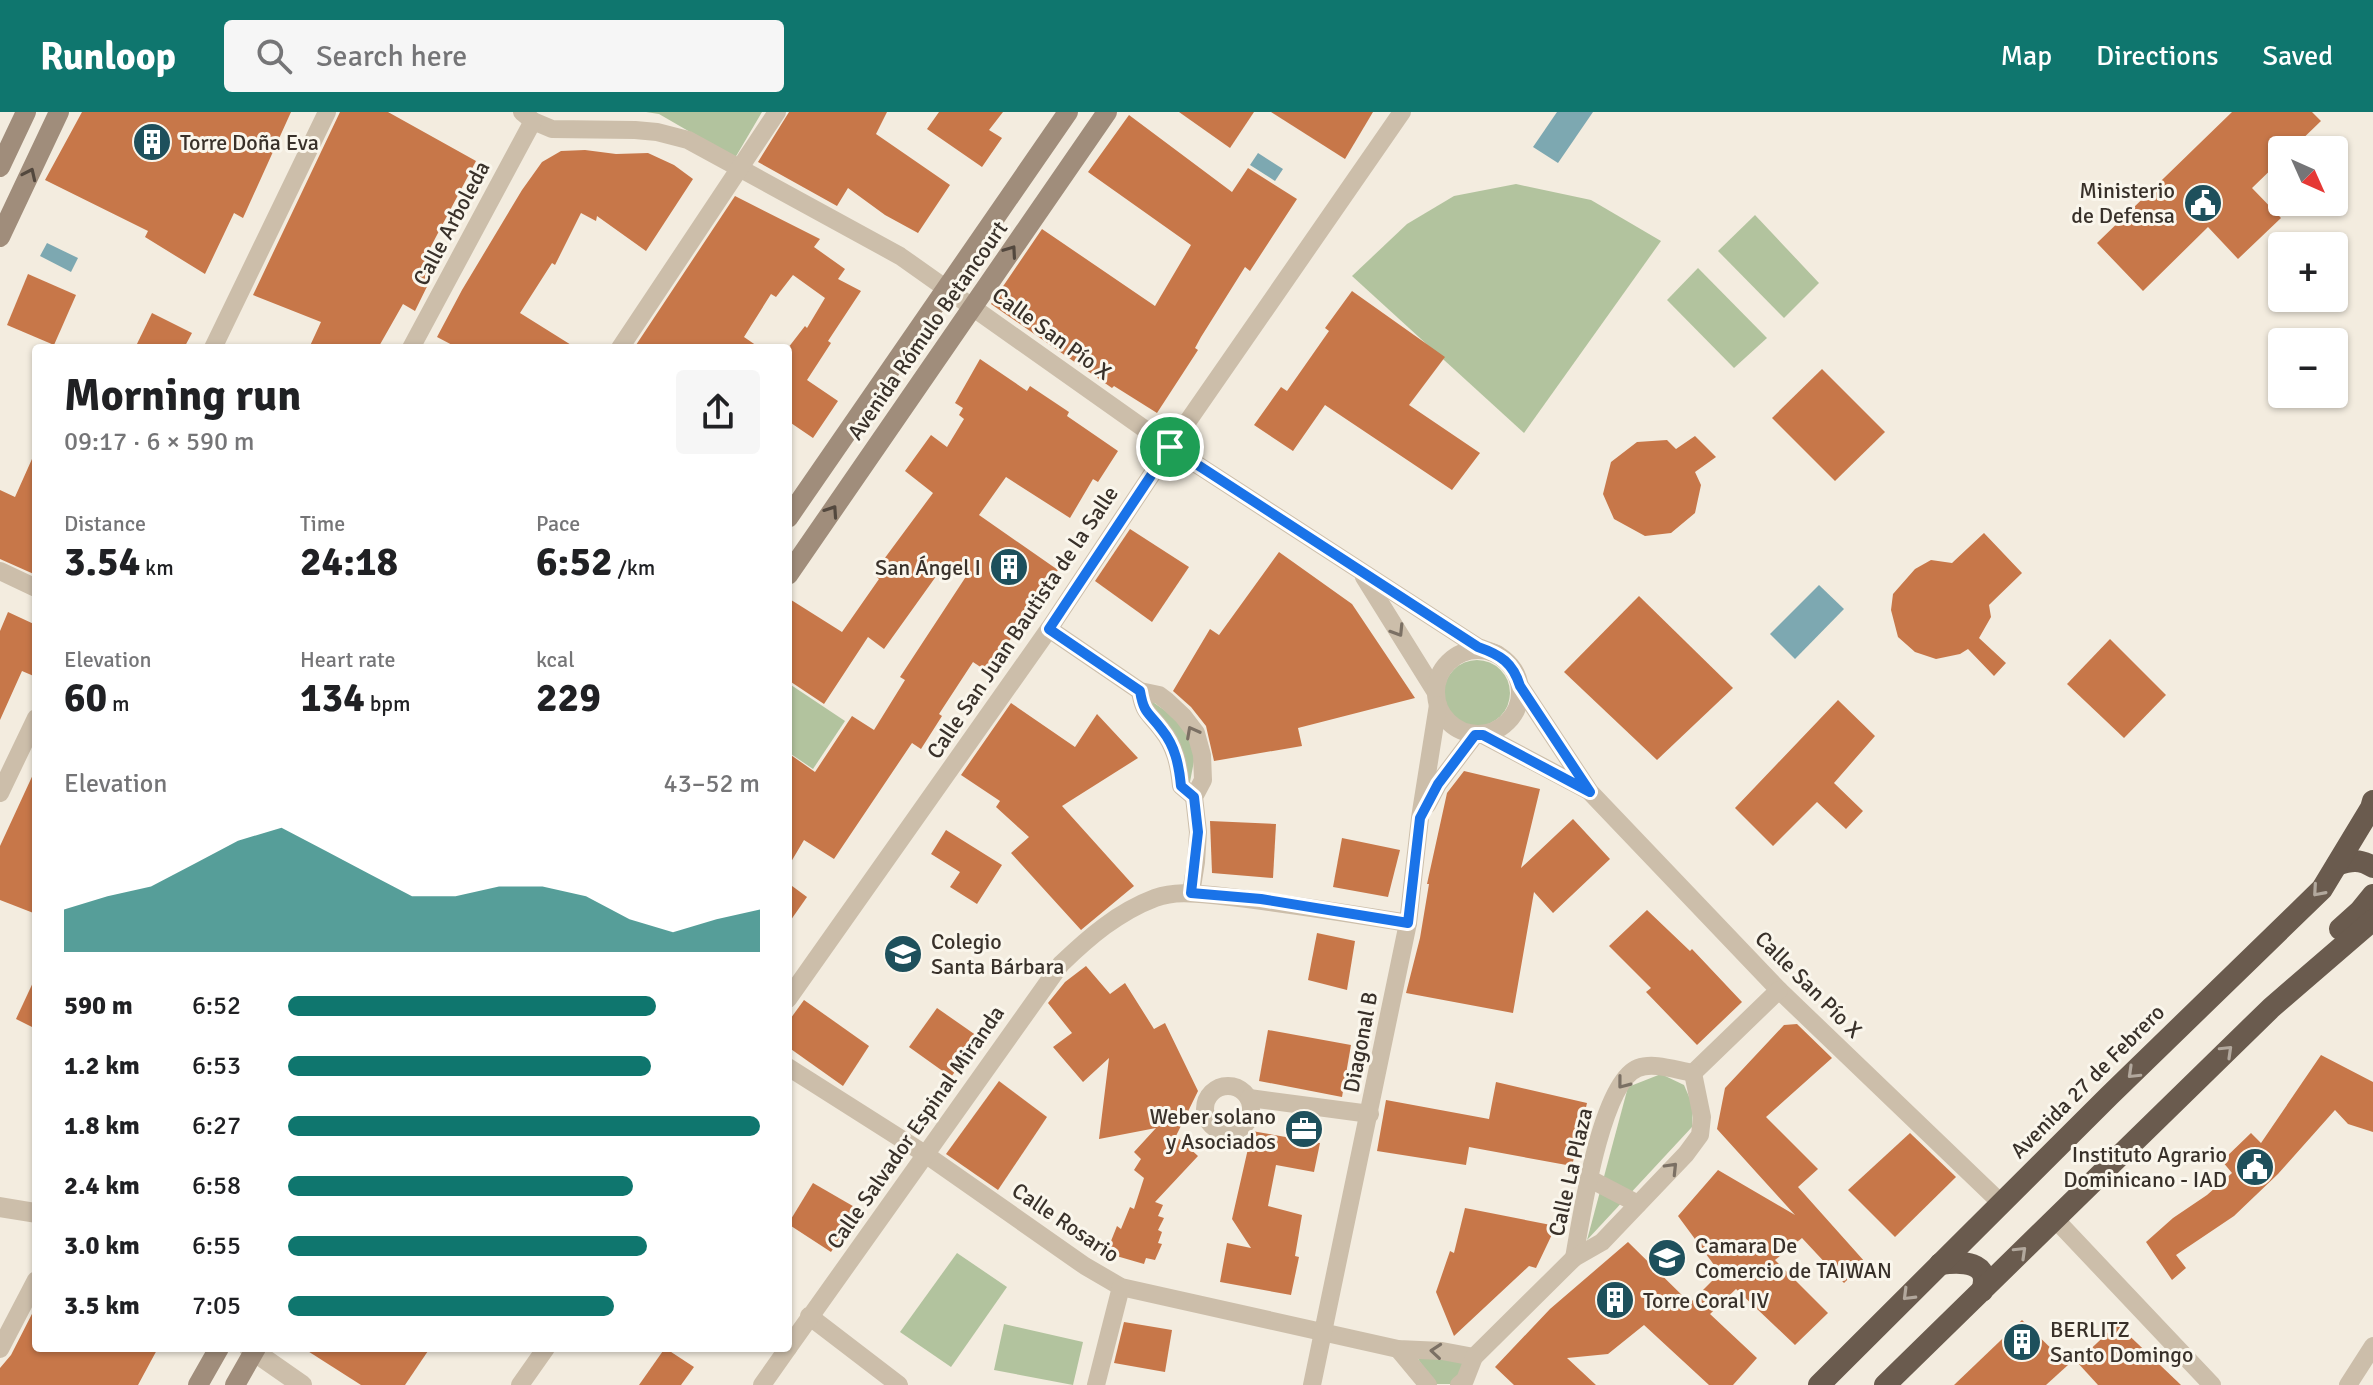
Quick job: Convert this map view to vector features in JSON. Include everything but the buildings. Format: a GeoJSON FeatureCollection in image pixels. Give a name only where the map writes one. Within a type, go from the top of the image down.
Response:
{"type":"FeatureCollection","features":[{"type":"Feature","properties":{"kind":"highway","name":"Avenida 27 de Febrero"},"geometry":{"type":"LineString","coordinates":[[1819,1385],[2322,889],[2373,801]]}},
{"type":"Feature","properties":{"kind":"highway"},"geometry":{"type":"LineString","coordinates":[[2337,865],[2351,860],[2363,861],[2373,867]]}},
{"type":"Feature","properties":{"kind":"highway"},"geometry":{"type":"LineString","coordinates":[[2298,983],[2309,960],[2373,895]]}},
{"type":"Feature","properties":{"kind":"highway"},"geometry":{"type":"LineString","coordinates":[[1895,1382],[1982,1291],[2298,983],[2373,920]]}},
{"type":"Feature","properties":{"kind":"highway"},"geometry":{"type":"LineString","coordinates":[[1940,1264],[1956,1261],[1977,1266],[1983,1272],[1985,1282],[1982,1291]]}},
{"type":"Feature","properties":{"kind":"main road"},"geometry":{"type":"LineString","coordinates":[[0,167],[26,112]]}},
{"type":"Feature","properties":{"kind":"main road"},"geometry":{"type":"LineString","coordinates":[[0,237],[59,112]]}},
{"type":"Feature","properties":{"kind":"main road","name":"Avenida Rómulo Betancourt"},"geometry":{"type":"LineString","coordinates":[[792,512],[1068,112]]}},
{"type":"Feature","properties":{"kind":"main road","name":"Avenida Rómulo Betancourt"},"geometry":{"type":"LineString","coordinates":[[792,569],[1107,112]]}},
{"type":"Feature","properties":{"kind":"main road"},"geometry":{"type":"LineString","coordinates":[[198,1385],[217,1352]]}},
{"type":"Feature","properties":{"kind":"main road"},"geometry":{"type":"LineString","coordinates":[[235,1385],[252,1352]]}},
{"type":"Feature","properties":{"kind":"street"},"geometry":{"type":"LineString","coordinates":[[215,344],[327,112]]}},
{"type":"Feature","properties":{"kind":"street"},"geometry":{"type":"LineString","coordinates":[[623,344],[742,169],[777,112]]}},
{"type":"Feature","properties":{"kind":"street","name":"Calle San Juan Bautista de la Salle"},"geometry":{"type":"LineString","coordinates":[[792,993],[1049,629],[1170,447],[1402,112]]}},
{"type":"Feature","properties":{"kind":"street","name":"Calle San Pío X"},"geometry":{"type":"LineString","coordinates":[[528,117],[552,129],[657,132],[688,140],[900,256],[1170,447],[1478,647],[1497,654]]}},
{"type":"Feature","properties":{"kind":"street","name":"Calle Arboleda"},"geometry":{"type":"LineString","coordinates":[[413,344],[528,117]]}},
{"type":"Feature","properties":{"kind":"street"},"geometry":{"type":"LineString","coordinates":[[0,571],[32,586]]}},
{"type":"Feature","properties":{"kind":"street","name":"Calle San Pío X"},"geometry":{"type":"LineString","coordinates":[[1361,571],[1436,698]]}},
{"type":"Feature","properties":{"kind":"street"},"geometry":{"type":"LineString","coordinates":[[1049,629],[1140,691],[1159,695],[1183,716],[1196,733],[1202,755],[1203,780],[1194,797],[1198,832],[1191,893]]}},
{"type":"Feature","properties":{"kind":"street"},"geometry":{"type":"LineString","coordinates":[[1469,650],[1497,654],[1516,673],[1520,686],[1520,700],[1515,713],[1495,732],[1479,735],[1454,727],[1444,718],[1436,698],[1438,677],[1445,665],[1469,650]]}},
{"type":"Feature","properties":{"kind":"street","name":"Calle San Pío X"},"geometry":{"type":"LineString","coordinates":[[1520,686],[1590,792],[1779,990],[2001,1203]]}},
{"type":"Feature","properties":{"kind":"street"},"geometry":{"type":"LineString","coordinates":[[1140,691],[1143,710],[1172,744],[1181,786],[1194,797]]}},
{"type":"Feature","properties":{"kind":"street","name":"Diagonal B"},"geometry":{"type":"LineString","coordinates":[[1312,1385],[1408,923],[1436,698]]}},
{"type":"Feature","properties":{"kind":"street"},"geometry":{"type":"LineString","coordinates":[[0,793],[32,726]]}},
{"type":"Feature","properties":{"kind":"street"},"geometry":{"type":"LineString","coordinates":[[1420,818],[1438,784],[1479,735]]}},
{"type":"Feature","properties":{"kind":"street","name":"Calle San Pío X"},"geometry":{"type":"LineString","coordinates":[[1479,735],[1590,792]]}},
{"type":"Feature","properties":{"kind":"street","name":"Calle Salvador Espinal Miranda"},"geometry":{"type":"LineString","coordinates":[[792,1342],[1061,964],[1092,934],[1156,897],[1191,893],[1261,899],[1408,923]]}},
{"type":"Feature","properties":{"kind":"street"},"geometry":{"type":"LineString","coordinates":[[1693,1073],[1779,990]]}},
{"type":"Feature","properties":{"kind":"street","name":"Calle La Plaza"},"geometry":{"type":"LineString","coordinates":[[1459,1385],[1465,1380],[1474,1357],[1574,1258],[1602,1242],[1686,1154],[1700,1135],[1702,1117],[1693,1073],[1649,1065],[1634,1069],[1617,1086],[1597,1141],[1574,1258]]}},
{"type":"Feature","properties":{"kind":"street","name":"Calle Rosario"},"geometry":{"type":"LineString","coordinates":[[792,1070],[925,1154],[1085,1266],[1121,1287],[1398,1349]]}},
{"type":"Feature","properties":{"kind":"street"},"geometry":{"type":"LineString","coordinates":[[1249,1098],[1370,1114]]}},
{"type":"Feature","properties":{"kind":"street"},"geometry":{"type":"LineString","coordinates":[[1590,1179],[1638,1204]]}},
{"type":"Feature","properties":{"kind":"street"},"geometry":{"type":"LineString","coordinates":[[0,1207],[32,1212]]}},
{"type":"Feature","properties":{"kind":"street"},"geometry":{"type":"LineString","coordinates":[[2055,1219],[2212,1385]]}},
{"type":"Feature","properties":{"kind":"street"},"geometry":{"type":"LineString","coordinates":[[1096,1385],[1121,1287]]}},
{"type":"Feature","properties":{"kind":"street"},"geometry":{"type":"LineString","coordinates":[[0,1349],[32,1288]]}},
{"type":"Feature","properties":{"kind":"street"},"geometry":{"type":"LineString","coordinates":[[809,1316],[899,1385]]}},
{"type":"Feature","properties":{"kind":"street"},"geometry":{"type":"LineString","coordinates":[[2348,1385],[2373,1346]]}},
{"type":"Feature","properties":{"kind":"street"},"geometry":{"type":"LineString","coordinates":[[1398,1349],[1442,1351],[1474,1357]]}},
{"type":"Feature","properties":{"kind":"street"},"geometry":{"type":"LineString","coordinates":[[1398,1349],[1428,1385]]}},
{"type":"Feature","properties":{"kind":"street"},"geometry":{"type":"LineString","coordinates":[[257,1352],[302,1385]]}},
{"type":"Feature","properties":{"kind":"street"},"geometry":{"type":"LineString","coordinates":[[520,1385],[543,1352]]}},
{"type":"Feature","properties":{"kind":"street","name":"Calle Salvador Espinal Miranda"},"geometry":{"type":"LineString","coordinates":[[762,1385],[785,1352]]}},
{"type":"Feature","properties":{"kind":"green space"},"geometry":{"type":"Polygon","coordinates":[[[646,112],[762,112],[735,158],[659,114],[646,112]]]}},
{"type":"Feature","properties":{"kind":"green space"},"geometry":{"type":"Polygon","coordinates":[[[1516,184],[1591,200],[1661,241],[1524,433],[1352,276],[1407,224],[1454,196],[1516,184]]]}},
{"type":"Feature","properties":{"kind":"green space"},"geometry":{"type":"Polygon","coordinates":[[[1755,215],[1819,283],[1784,318],[1718,251],[1755,215]]]}},
{"type":"Feature","properties":{"kind":"green space"},"geometry":{"type":"Polygon","coordinates":[[[1698,268],[1767,338],[1734,368],[1667,300],[1698,268]]]}},
{"type":"Feature","properties":{"kind":"green space"},"geometry":{"type":"Polygon","coordinates":[[[1477,660],[1490,663],[1500,670],[1507,680],[1510,693],[1507,706],[1500,716],[1490,723],[1477,726],[1464,723],[1454,716],[1447,706],[1444,693],[1447,680],[1454,670],[1464,663],[1477,660]]]}},
{"type":"Feature","properties":{"kind":"green space"},"geometry":{"type":"Polygon","coordinates":[[[792,686],[845,721],[813,769],[792,755],[792,686]]]}},
{"type":"Feature","properties":{"kind":"green space"},"geometry":{"type":"Polygon","coordinates":[[[1150,700],[1190,728],[1195,756],[1189,787],[1150,700]]]}},
{"type":"Feature","properties":{"kind":"green space"},"geometry":{"type":"Polygon","coordinates":[[[1661,1074],[1684,1085],[1693,1106],[1692,1127],[1587,1240],[1628,1087],[1661,1074]]]}},
{"type":"Feature","properties":{"kind":"green space"},"geometry":{"type":"Polygon","coordinates":[[[957,1253],[1007,1287],[951,1367],[900,1332],[957,1253]]]}},
{"type":"Feature","properties":{"kind":"green space"},"geometry":{"type":"Polygon","coordinates":[[[1004,1324],[1083,1342],[1073,1385],[994,1370],[1004,1324]]]}},
{"type":"Feature","properties":{"kind":"green space"},"geometry":{"type":"Polygon","coordinates":[[[1416,1356],[1464,1360],[1461,1375],[1451,1384],[1435,1384],[1416,1356]]]}},
{"type":"Feature","properties":{"kind":"water"},"geometry":{"type":"Polygon","coordinates":[[[1557,112],[1593,112],[1558,163],[1533,147],[1557,112]]]}},
{"type":"Feature","properties":{"kind":"water"},"geometry":{"type":"Polygon","coordinates":[[[1258,153],[1283,169],[1275,181],[1250,165],[1258,153]]]}},
{"type":"Feature","properties":{"kind":"water"},"geometry":{"type":"Polygon","coordinates":[[[47,243],[78,258],[71,272],[40,256],[47,243]]]}},
{"type":"Feature","properties":{"kind":"water"},"geometry":{"type":"Polygon","coordinates":[[[1819,585],[1844,609],[1795,659],[1770,634],[1819,585]]]}},
{"type":"Feature","properties":{"kind":"place","name":"Torre Doña Eva"},"geometry":{"type":"Point","coordinates":[152,142]}},
{"type":"Feature","properties":{"kind":"place","name":"Ministerio de Defensa"},"geometry":{"type":"Point","coordinates":[2203,203]}},
{"type":"Feature","properties":{"kind":"place","name":"San Ángel I"},"geometry":{"type":"Point","coordinates":[1009,567]}},
{"type":"Feature","properties":{"kind":"place","name":"Colegio Santa Bárbara"},"geometry":{"type":"Point","coordinates":[903,954]}},
{"type":"Feature","properties":{"kind":"place","name":"Weber solano y Asociados"},"geometry":{"type":"Point","coordinates":[1304,1129]}},
{"type":"Feature","properties":{"kind":"place","name":"Instituto Agrario Dominicano - IAD"},"geometry":{"type":"Point","coordinates":[2255,1167]}},
{"type":"Feature","properties":{"kind":"place","name":"Camara De Comercio de TAIWAN"},"geometry":{"type":"Point","coordinates":[1667,1258]}},
{"type":"Feature","properties":{"kind":"place","name":"Torre Coral IV"},"geometry":{"type":"Point","coordinates":[1615,1300]}},
{"type":"Feature","properties":{"kind":"place","name":"BERLITZ Santo Domingo"},"geometry":{"type":"Point","coordinates":[2022,1342]}},
{"type":"Feature","properties":{"kind":"route"},"geometry":{"type":"LineString","coordinates":[[1170,447],[1478,647],[1508,662],[1520,686],[1590,792],[1483,735],[1475,735],[1438,784],[1420,818],[1408,923],[1261,899],[1191,893],[1198,832],[1194,797],[1181,786],[1172,744],[1143,710],[1140,691],[1049,629],[1170,447]]}}]}
